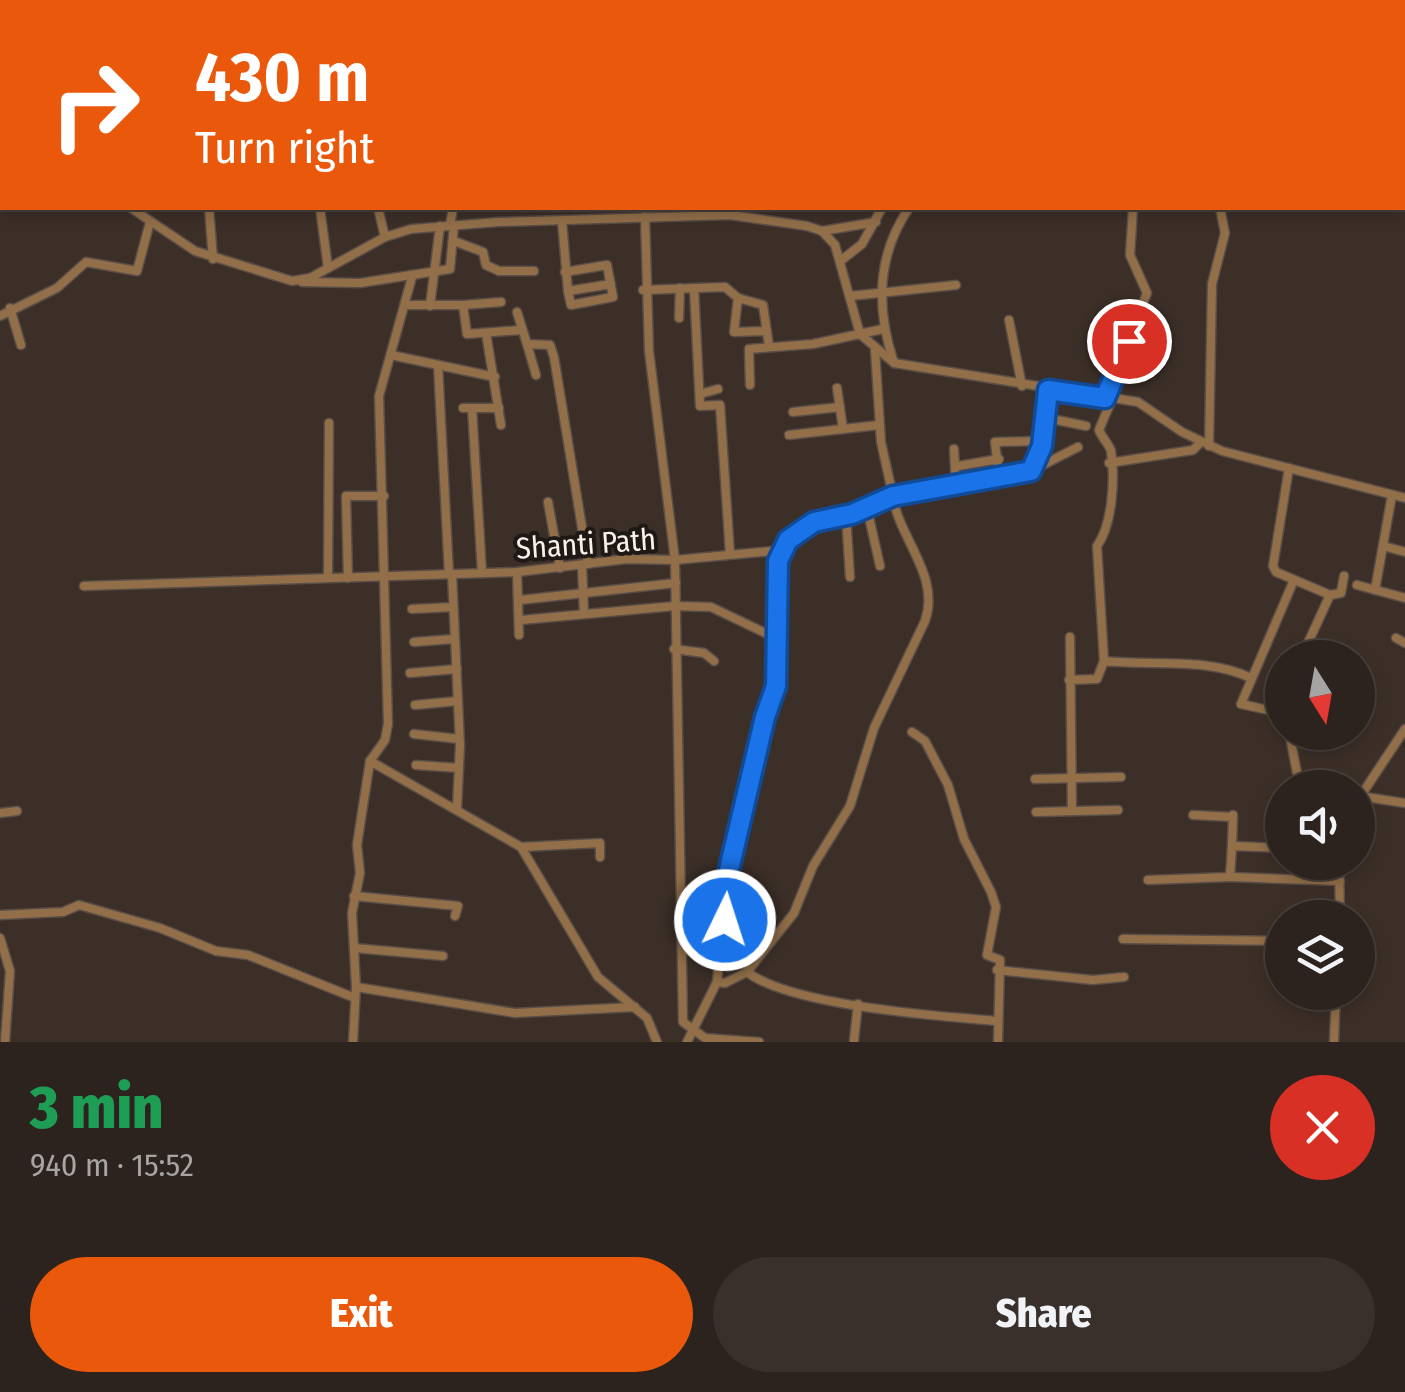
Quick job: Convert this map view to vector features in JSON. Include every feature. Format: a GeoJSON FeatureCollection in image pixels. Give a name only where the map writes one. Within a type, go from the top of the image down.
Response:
{"type":"FeatureCollection","features":[{"type":"Feature","properties":{"kind":"street"},"geometry":{"type":"LineString","coordinates":[[134,210],[213,259],[324,286],[450,269],[454,242],[448,225]]}},
{"type":"Feature","properties":{"kind":"street"},"geometry":{"type":"LineString","coordinates":[[209,210],[213,259]]}},
{"type":"Feature","properties":{"kind":"street"},"geometry":{"type":"LineString","coordinates":[[320,210],[328,268]]}},
{"type":"Feature","properties":{"kind":"street"},"geometry":{"type":"LineString","coordinates":[[378,210],[385,237]]}},
{"type":"Feature","properties":{"kind":"street"},"geometry":{"type":"LineString","coordinates":[[430,306],[434,273],[452,210]]}},
{"type":"Feature","properties":{"kind":"street"},"geometry":{"type":"LineString","coordinates":[[842,259],[857,251],[881,210]]}},
{"type":"Feature","properties":{"kind":"street"},"geometry":{"type":"LineString","coordinates":[[894,362],[884,328],[881,294],[885,253],[908,210]]}},
{"type":"Feature","properties":{"kind":"street"},"geometry":{"type":"LineString","coordinates":[[1069,680],[1097,679],[1104,661],[1097,546],[1105,535],[1110,509],[1110,446],[1099,430],[1148,294],[1130,255],[1133,210]]}},
{"type":"Feature","properties":{"kind":"street"},"geometry":{"type":"LineString","coordinates":[[1205,444],[1212,284],[1225,233],[1220,210]]}},
{"type":"Feature","properties":{"kind":"street"},"geometry":{"type":"LineString","coordinates":[[292,281],[328,268],[385,237],[448,225],[747,216],[822,231],[876,222]]}},
{"type":"Feature","properties":{"kind":"street"},"geometry":{"type":"LineString","coordinates":[[644,217],[644,290],[675,560],[784,550]]}},
{"type":"Feature","properties":{"kind":"street"},"geometry":{"type":"LineString","coordinates":[[562,221],[564,272],[571,305],[613,297],[608,265],[564,272]]}},
{"type":"Feature","properties":{"kind":"street"},"geometry":{"type":"LineString","coordinates":[[0,316],[56,288],[86,262],[137,271],[150,222]]}},
{"type":"Feature","properties":{"kind":"street"},"geometry":{"type":"LineString","coordinates":[[822,231],[842,259],[860,334],[894,362],[1148,406],[1205,444],[1405,498]]}},
{"type":"Feature","properties":{"kind":"street"},"geometry":{"type":"LineString","coordinates":[[454,242],[482,252],[486,265],[499,271],[534,271]]}},
{"type":"Feature","properties":{"kind":"street"},"geometry":{"type":"LineString","coordinates":[[353,1042],[354,896],[360,873],[357,845],[370,761],[385,740],[388,724],[379,396],[412,277]]}},
{"type":"Feature","properties":{"kind":"street"},"geometry":{"type":"LineString","coordinates":[[850,296],[956,285]]}},
{"type":"Feature","properties":{"kind":"street"},"geometry":{"type":"LineString","coordinates":[[644,290],[725,287],[738,298],[760,301],[769,346]]}},
{"type":"Feature","properties":{"kind":"street"},"geometry":{"type":"LineString","coordinates":[[679,318],[680,288]]}},
{"type":"Feature","properties":{"kind":"street"},"geometry":{"type":"LineString","coordinates":[[694,288],[700,406],[720,405],[730,554]]}},
{"type":"Feature","properties":{"kind":"street"},"geometry":{"type":"LineString","coordinates":[[738,298],[734,332],[767,331]]}},
{"type":"Feature","properties":{"kind":"street"},"geometry":{"type":"LineString","coordinates":[[407,306],[502,302]]}},
{"type":"Feature","properties":{"kind":"street"},"geometry":{"type":"LineString","coordinates":[[462,305],[463,331],[521,330]]}},
{"type":"Feature","properties":{"kind":"street"},"geometry":{"type":"LineString","coordinates":[[10,308],[21,345]]}},
{"type":"Feature","properties":{"kind":"street"},"geometry":{"type":"LineString","coordinates":[[517,312],[536,375]]}},
{"type":"Feature","properties":{"kind":"street"},"geometry":{"type":"LineString","coordinates":[[1009,320],[1022,386]]}},
{"type":"Feature","properties":{"kind":"street"},"geometry":{"type":"LineString","coordinates":[[750,385],[749,349],[813,344],[884,328]]}},
{"type":"Feature","properties":{"kind":"street"},"geometry":{"type":"LineString","coordinates":[[486,333],[501,425]]}},
{"type":"Feature","properties":{"kind":"street"},"geometry":{"type":"LineString","coordinates":[[527,344],[550,345],[554,357],[585,564],[584,614]]}},
{"type":"Feature","properties":{"kind":"street"},"geometry":{"type":"LineString","coordinates":[[717,982],[725,983],[746,972],[794,913],[814,866],[850,806],[874,728],[930,608],[920,563],[895,512],[879,424],[875,350]]}},
{"type":"Feature","properties":{"kind":"street"},"geometry":{"type":"LineString","coordinates":[[391,355],[495,376]]}},
{"type":"Feature","properties":{"kind":"street"},"geometry":{"type":"LineString","coordinates":[[438,365],[457,669],[457,810]]}},
{"type":"Feature","properties":{"kind":"street"},"geometry":{"type":"LineString","coordinates":[[700,394],[718,388]]}},
{"type":"Feature","properties":{"kind":"street"},"geometry":{"type":"LineString","coordinates":[[836,388],[843,428]]}},
{"type":"Feature","properties":{"kind":"street"},"geometry":{"type":"LineString","coordinates":[[1031,471],[1044,442],[1048,390]]}},
{"type":"Feature","properties":{"kind":"street"},"geometry":{"type":"LineString","coordinates":[[482,573],[468,408],[499,408]]}},
{"type":"Feature","properties":{"kind":"street"},"geometry":{"type":"LineString","coordinates":[[793,412],[840,408]]}},
{"type":"Feature","properties":{"kind":"street"},"geometry":{"type":"LineString","coordinates":[[1047,418],[1086,426]]}},
{"type":"Feature","properties":{"kind":"street"},"geometry":{"type":"LineString","coordinates":[[328,578],[329,423]]}},
{"type":"Feature","properties":{"kind":"street"},"geometry":{"type":"LineString","coordinates":[[789,434],[879,424]]}},
{"type":"Feature","properties":{"kind":"street"},"geometry":{"type":"LineString","coordinates":[[999,478],[996,442],[1044,442]]}},
{"type":"Feature","properties":{"kind":"street"},"geometry":{"type":"LineString","coordinates":[[1109,463],[1193,450],[1205,444]]}},
{"type":"Feature","properties":{"kind":"street"},"geometry":{"type":"LineString","coordinates":[[687,1042],[717,982],[727,878],[776,686],[778,561],[784,550],[800,529],[893,496],[1031,471],[1078,447]]}},
{"type":"Feature","properties":{"kind":"street"},"geometry":{"type":"LineString","coordinates":[[954,449],[958,466],[956,487]]}},
{"type":"Feature","properties":{"kind":"street"},"geometry":{"type":"LineString","coordinates":[[958,466],[999,459]]}},
{"type":"Feature","properties":{"kind":"street"},"geometry":{"type":"LineString","coordinates":[[1290,468],[1273,566],[1330,595],[1341,593],[1344,576]]}},
{"type":"Feature","properties":{"kind":"street"},"geometry":{"type":"LineString","coordinates":[[1375,590],[1392,495]]}},
{"type":"Feature","properties":{"kind":"street"},"geometry":{"type":"LineString","coordinates":[[348,578],[346,496],[384,496]]}},
{"type":"Feature","properties":{"kind":"street"},"geometry":{"type":"LineString","coordinates":[[548,502],[560,568]]}},
{"type":"Feature","properties":{"kind":"street"},"geometry":{"type":"LineString","coordinates":[[867,508],[880,566]]}},
{"type":"Feature","properties":{"kind":"street"},"geometry":{"type":"LineString","coordinates":[[846,515],[850,576]]}},
{"type":"Feature","properties":{"kind":"street"},"geometry":{"type":"LineString","coordinates":[[1383,546],[1405,552]]}},
{"type":"Feature","properties":{"kind":"street","name":"Shanti Path"},"geometry":{"type":"LineString","coordinates":[[84,586],[516,572],[675,560],[680,969],[684,1022],[694,1030]]}},
{"type":"Feature","properties":{"kind":"street"},"geometry":{"type":"LineString","coordinates":[[516,572],[519,636]]}},
{"type":"Feature","properties":{"kind":"street"},"geometry":{"type":"LineString","coordinates":[[1265,709],[1242,704],[1294,580]]}},
{"type":"Feature","properties":{"kind":"street"},"geometry":{"type":"LineString","coordinates":[[520,600],[676,583]]}},
{"type":"Feature","properties":{"kind":"street"},"geometry":{"type":"LineString","coordinates":[[1357,585],[1405,598]]}},
{"type":"Feature","properties":{"kind":"street"},"geometry":{"type":"LineString","coordinates":[[1309,640],[1330,595]]}},
{"type":"Feature","properties":{"kind":"street"},"geometry":{"type":"LineString","coordinates":[[521,620],[675,606],[721,609],[778,639]]}},
{"type":"Feature","properties":{"kind":"street"},"geometry":{"type":"LineString","coordinates":[[412,609],[453,607]]}},
{"type":"Feature","properties":{"kind":"street"},"geometry":{"type":"LineString","coordinates":[[1070,636],[1072,811]]}},
{"type":"Feature","properties":{"kind":"street"},"geometry":{"type":"LineString","coordinates":[[1396,638],[1405,643]]}},
{"type":"Feature","properties":{"kind":"street"},"geometry":{"type":"LineString","coordinates":[[414,642],[454,639]]}},
{"type":"Feature","properties":{"kind":"street"},"geometry":{"type":"LineString","coordinates":[[674,650],[704,654],[714,661]]}},
{"type":"Feature","properties":{"kind":"street"},"geometry":{"type":"LineString","coordinates":[[1104,661],[1170,662],[1236,671],[1251,678]]}},
{"type":"Feature","properties":{"kind":"street"},"geometry":{"type":"LineString","coordinates":[[410,673],[457,669]]}},
{"type":"Feature","properties":{"kind":"street"},"geometry":{"type":"LineString","coordinates":[[415,706],[458,702]]}},
{"type":"Feature","properties":{"kind":"street"},"geometry":{"type":"LineString","coordinates":[[1375,776],[1402,741],[1405,729]]}},
{"type":"Feature","properties":{"kind":"street"},"geometry":{"type":"LineString","coordinates":[[912,732],[925,741],[948,785],[964,840],[996,907],[987,954],[1000,960],[996,970],[998,1042]]}},
{"type":"Feature","properties":{"kind":"street"},"geometry":{"type":"LineString","coordinates":[[414,734],[459,739]]}},
{"type":"Feature","properties":{"kind":"street"},"geometry":{"type":"LineString","coordinates":[[370,761],[521,847],[598,977],[647,1018],[656,1042]]}},
{"type":"Feature","properties":{"kind":"street"},"geometry":{"type":"LineString","coordinates":[[416,765],[459,768]]}},
{"type":"Feature","properties":{"kind":"street"},"geometry":{"type":"LineString","coordinates":[[1036,778],[1121,776]]}},
{"type":"Feature","properties":{"kind":"street"},"geometry":{"type":"LineString","coordinates":[[1375,800],[1405,803]]}},
{"type":"Feature","properties":{"kind":"street"},"geometry":{"type":"LineString","coordinates":[[1036,812],[1118,810]]}},
{"type":"Feature","properties":{"kind":"street"},"geometry":{"type":"LineString","coordinates":[[0,813],[17,811]]}},
{"type":"Feature","properties":{"kind":"street"},"geometry":{"type":"LineString","coordinates":[[1194,815],[1233,815],[1230,877]]}},
{"type":"Feature","properties":{"kind":"street"},"geometry":{"type":"LineString","coordinates":[[521,847],[600,843],[600,856]]}},
{"type":"Feature","properties":{"kind":"street"},"geometry":{"type":"LineString","coordinates":[[1232,846],[1265,847]]}},
{"type":"Feature","properties":{"kind":"street"},"geometry":{"type":"LineString","coordinates":[[1148,880],[1230,877],[1340,881],[1340,900]]}},
{"type":"Feature","properties":{"kind":"street"},"geometry":{"type":"LineString","coordinates":[[354,896],[458,906],[455,916]]}},
{"type":"Feature","properties":{"kind":"street"},"geometry":{"type":"LineString","coordinates":[[0,915],[63,912],[79,906],[160,928],[216,951],[248,955],[354,998]]}},
{"type":"Feature","properties":{"kind":"street"},"geometry":{"type":"LineString","coordinates":[[0,938],[10,971],[5,1042]]}},
{"type":"Feature","properties":{"kind":"street"},"geometry":{"type":"LineString","coordinates":[[1123,939],[1265,941]]}},
{"type":"Feature","properties":{"kind":"street"},"geometry":{"type":"LineString","coordinates":[[354,948],[443,956]]}},
{"type":"Feature","properties":{"kind":"street"},"geometry":{"type":"LineString","coordinates":[[996,970],[1093,980],[1124,977]]}},
{"type":"Feature","properties":{"kind":"street"},"geometry":{"type":"LineString","coordinates":[[746,972],[773,986],[858,1004],[947,1020],[998,1021]]}},
{"type":"Feature","properties":{"kind":"street"},"geometry":{"type":"LineString","coordinates":[[356,987],[516,1014],[635,1007]]}},
{"type":"Feature","properties":{"kind":"street"},"geometry":{"type":"LineString","coordinates":[[854,1040],[858,1004]]}},
{"type":"Feature","properties":{"kind":"street"},"geometry":{"type":"LineString","coordinates":[[1334,1042],[1335,1010]]}},
{"type":"Feature","properties":{"kind":"street"},"geometry":{"type":"LineString","coordinates":[[694,1030],[705,1038],[759,1042]]}},
{"type":"Feature","properties":{"kind":"route"},"geometry":{"type":"LineString","coordinates":[[725,920],[727,878],[776,686],[778,561],[788,540],[814,522],[852,514],[893,496],[1031,471],[1042,446],[1048,390],[1105,398],[1129,341]]}}]}
